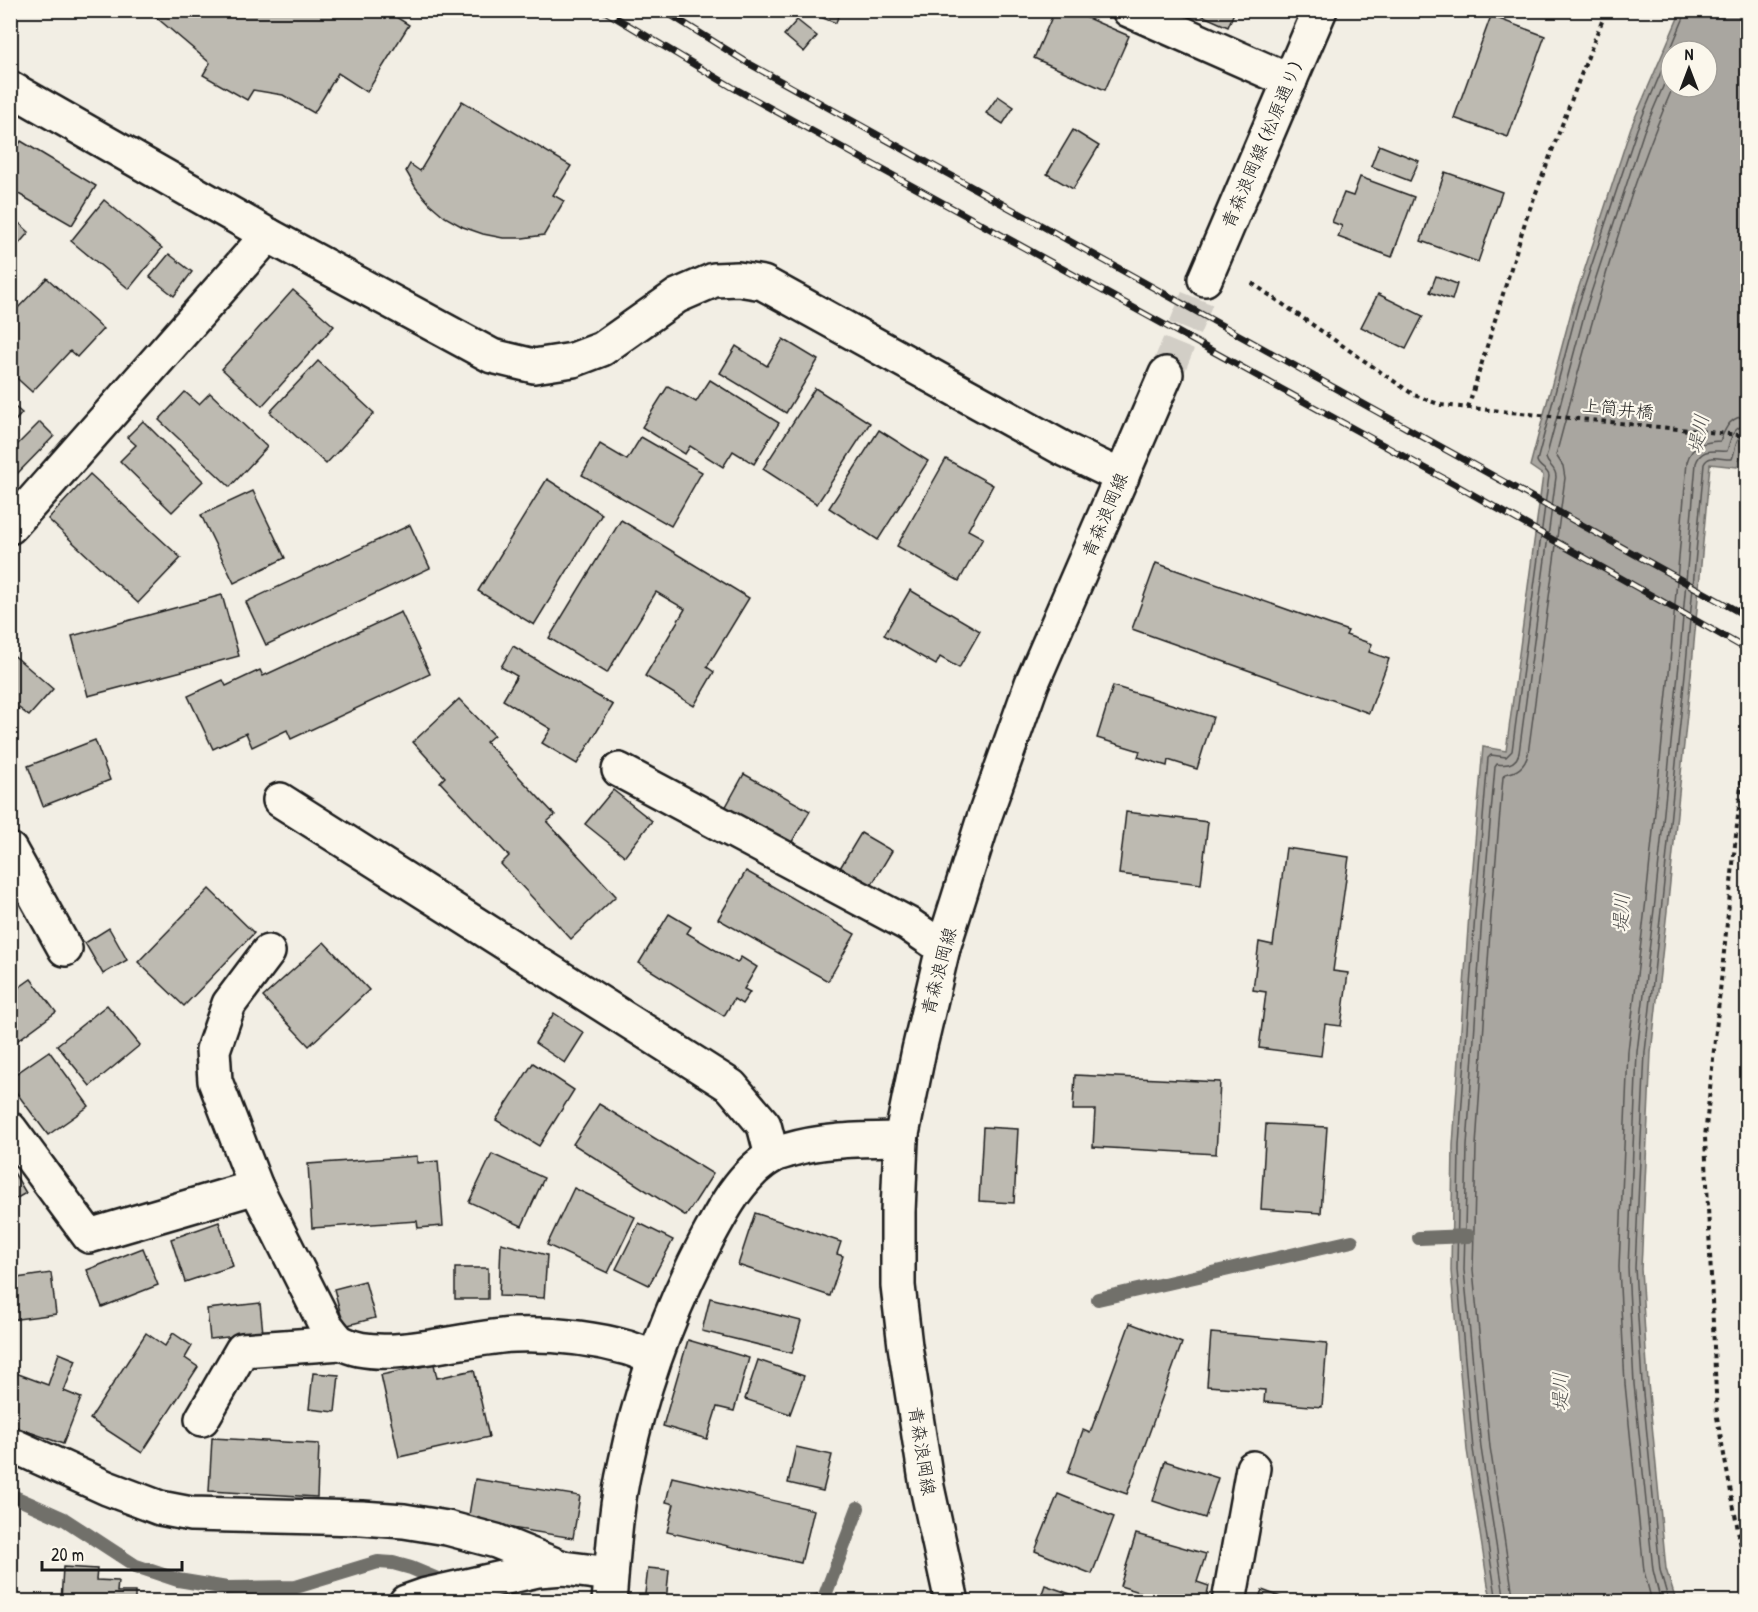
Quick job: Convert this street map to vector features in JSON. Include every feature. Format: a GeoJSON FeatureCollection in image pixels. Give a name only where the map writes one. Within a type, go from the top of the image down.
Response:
{"type":"FeatureCollection","features":[{"type":"Feature","properties":{"kind":"street"},"geometry":{"type":"LineString","coordinates":[[1129,10],[1290,81]]}},
{"type":"Feature","properties":{"kind":"street","name":"青森浪岡線 (松原通り)"},"geometry":{"type":"LineString","coordinates":[[1205,279],[1320,10]]}},
{"type":"Feature","properties":{"kind":"street"},"geometry":{"type":"LineString","coordinates":[[10,88],[268,235],[492,356],[534,366],[573,360],[602,350],[677,296],[714,280],[738,279],[763,283],[1064,449],[1122,477]]}},
{"type":"Feature","properties":{"kind":"street"},"geometry":{"type":"LineString","coordinates":[[10,527],[268,235]]}},
{"type":"Feature","properties":{"kind":"street","name":"青森浪岡線"},"geometry":{"type":"LineString","coordinates":[[952,1602],[927,1487],[899,1296],[898,1212],[901,1139],[943,948],[984,818],[1032,683],[1166,374]]}},
{"type":"Feature","properties":{"kind":"street"},"geometry":{"type":"LineString","coordinates":[[619,770],[908,924],[943,948]]}},
{"type":"Feature","properties":{"kind":"street"},"geometry":{"type":"LineString","coordinates":[[280,800],[731,1086],[764,1125],[772,1156]]}},
{"type":"Feature","properties":{"kind":"street"},"geometry":{"type":"LineString","coordinates":[[10,850],[65,949]]}},
{"type":"Feature","properties":{"kind":"street"},"geometry":{"type":"LineString","coordinates":[[268,952],[229,1004],[213,1050],[215,1081],[256,1187],[327,1326],[341,1342]]}},
{"type":"Feature","properties":{"kind":"street"},"geometry":{"type":"LineString","coordinates":[[10,1129],[89,1236],[256,1187]]}},
{"type":"Feature","properties":{"kind":"street"},"geometry":{"type":"LineString","coordinates":[[10,1444],[107,1488],[160,1508],[191,1514],[362,1518],[404,1521],[447,1528],[496,1541],[551,1569],[610,1588],[624,1468],[654,1358],[691,1270],[723,1209],[749,1175],[772,1156],[803,1146],[850,1140],[901,1139]]}},
{"type":"Feature","properties":{"kind":"street"},"geometry":{"type":"LineString","coordinates":[[202,1419],[242,1350],[341,1342],[363,1350],[384,1351],[504,1336],[544,1336],[577,1339],[631,1349],[654,1358]]}},
{"type":"Feature","properties":{"kind":"street"},"geometry":{"type":"LineString","coordinates":[[1229,1602],[1253,1468]]}},
{"type":"Feature","properties":{"kind":"street"},"geometry":{"type":"LineString","coordinates":[[416,1598],[551,1569]]}},
{"type":"Feature","properties":{"kind":"path"},"geometry":{"type":"LineString","coordinates":[[1468,408],[1526,219],[1607,10]]}},
{"type":"Feature","properties":{"kind":"path","name":"上筒井橋"},"geometry":{"type":"LineString","coordinates":[[1252,283],[1414,395],[1441,405],[1748,436]]}},
{"type":"Feature","properties":{"kind":"path"},"geometry":{"type":"LineString","coordinates":[[1748,768],[1743,767],[1705,1137],[1717,1417],[1748,1584]]}},
{"type":"Feature","properties":{"kind":"water","name":"堤川"},"geometry":{"type":"Polygon","coordinates":[[[1681,11],[1747,11],[1748,429],[1737,467],[1710,464],[1692,665],[1651,1053],[1641,1269],[1648,1383],[1666,1569],[1676,1601],[1492,1601],[1467,1450],[1451,1271],[1453,1145],[1483,747],[1506,751],[1543,475],[1530,466],[1573,305],[1631,127],[1659,62],[1659,99],[1719,99],[1719,39],[1669,39],[1681,11]]]}},
{"type":"Feature","properties":{"kind":"building"},"geometry":{"type":"Polygon","coordinates":[[[145,10],[385,10],[409,25],[367,92],[338,73],[314,113],[283,95],[253,90],[247,100],[203,75],[210,63],[145,10]]]}},
{"type":"Feature","properties":{"kind":"building"},"geometry":{"type":"Polygon","coordinates":[[[802,10],[840,10],[836,23],[802,10]]]}},
{"type":"Feature","properties":{"kind":"building"},"geometry":{"type":"Polygon","coordinates":[[[1055,10],[1069,10],[1129,36],[1105,90],[1034,58],[1055,10]]]}},
{"type":"Feature","properties":{"kind":"building"},"geometry":{"type":"Polygon","coordinates":[[[1190,10],[1235,10],[1228,27],[1190,10]]]}},
{"type":"Feature","properties":{"kind":"building"},"geometry":{"type":"Polygon","coordinates":[[[1491,16],[1545,36],[1508,137],[1454,118],[1491,16]]]}},
{"type":"Feature","properties":{"kind":"building"},"geometry":{"type":"Polygon","coordinates":[[[797,20],[817,36],[804,52],[784,35],[797,20]]]}},
{"type":"Feature","properties":{"kind":"building"},"geometry":{"type":"Polygon","coordinates":[[[998,96],[1014,107],[1003,124],[986,113],[998,96]]]}},
{"type":"Feature","properties":{"kind":"building"},"geometry":{"type":"Polygon","coordinates":[[[462,101],[571,166],[553,195],[564,201],[544,235],[503,238],[463,227],[445,217],[416,188],[406,171],[410,164],[420,171],[462,101]]]}},
{"type":"Feature","properties":{"kind":"building"},"geometry":{"type":"Polygon","coordinates":[[[1073,130],[1099,146],[1073,189],[1047,174],[1073,130]]]}},
{"type":"Feature","properties":{"kind":"building"},"geometry":{"type":"Polygon","coordinates":[[[21,141],[96,186],[72,225],[10,189],[12,178],[10,177],[10,155],[12,156],[21,141]]]}},
{"type":"Feature","properties":{"kind":"building"},"geometry":{"type":"Polygon","coordinates":[[[1379,145],[1419,161],[1410,181],[1371,166],[1379,145]]]}},
{"type":"Feature","properties":{"kind":"building"},"geometry":{"type":"Polygon","coordinates":[[[1445,172],[1502,192],[1478,262],[1421,241],[1445,172]]]}},
{"type":"Feature","properties":{"kind":"building"},"geometry":{"type":"Polygon","coordinates":[[[1360,177],[1414,197],[1392,257],[1338,237],[1342,226],[1332,222],[1344,193],[1353,196],[1360,177]]]}},
{"type":"Feature","properties":{"kind":"building"},"geometry":{"type":"Polygon","coordinates":[[[104,200],[162,248],[129,289],[71,241],[104,200]]]}},
{"type":"Feature","properties":{"kind":"building"},"geometry":{"type":"Polygon","coordinates":[[[10,215],[29,232],[10,254],[10,215]]]}},
{"type":"Feature","properties":{"kind":"building"},"geometry":{"type":"Polygon","coordinates":[[[169,254],[192,272],[174,296],[150,277],[169,254]]]}},
{"type":"Feature","properties":{"kind":"building"},"geometry":{"type":"Polygon","coordinates":[[[1436,276],[1457,284],[1452,300],[1430,292],[1436,276]]]}},
{"type":"Feature","properties":{"kind":"building"},"geometry":{"type":"Polygon","coordinates":[[[47,278],[103,329],[77,357],[70,351],[32,392],[10,372],[10,316],[47,278]]]}},
{"type":"Feature","properties":{"kind":"building"},"geometry":{"type":"Polygon","coordinates":[[[293,290],[334,326],[262,406],[222,369],[293,290]]]}},
{"type":"Feature","properties":{"kind":"building"},"geometry":{"type":"Polygon","coordinates":[[[1378,294],[1423,316],[1406,349],[1361,327],[1378,294]]]}},
{"type":"Feature","properties":{"kind":"building"},"geometry":{"type":"Polygon","coordinates":[[[783,339],[818,360],[786,413],[720,373],[736,346],[767,366],[783,339]]]}},
{"type":"Feature","properties":{"kind":"building"},"geometry":{"type":"Polygon","coordinates":[[[318,361],[374,413],[326,464],[270,412],[318,361]]]}},
{"type":"Feature","properties":{"kind":"building"},"geometry":{"type":"Polygon","coordinates":[[[710,380],[779,423],[754,464],[733,451],[723,467],[690,446],[685,454],[642,427],[668,386],[696,402],[710,380]]]}},
{"type":"Feature","properties":{"kind":"building"},"geometry":{"type":"Polygon","coordinates":[[[815,388],[870,423],[817,504],[763,469],[815,388]]]}},
{"type":"Feature","properties":{"kind":"building"},"geometry":{"type":"Polygon","coordinates":[[[185,392],[199,404],[210,393],[267,447],[230,487],[159,420],[185,392]]]}},
{"type":"Feature","properties":{"kind":"building"},"geometry":{"type":"Polygon","coordinates":[[[10,403],[22,413],[10,427],[10,403]]]}},
{"type":"Feature","properties":{"kind":"building"},"geometry":{"type":"Polygon","coordinates":[[[143,421],[203,481],[172,512],[120,461],[136,445],[127,437],[143,421]]]}},
{"type":"Feature","properties":{"kind":"building"},"geometry":{"type":"Polygon","coordinates":[[[40,422],[54,436],[14,477],[10,474],[10,452],[40,422]]]}},
{"type":"Feature","properties":{"kind":"building"},"geometry":{"type":"Polygon","coordinates":[[[879,430],[928,461],[878,540],[829,508],[879,430]]]}},
{"type":"Feature","properties":{"kind":"building"},"geometry":{"type":"Polygon","coordinates":[[[641,437],[702,472],[671,526],[582,475],[600,444],[627,460],[641,437]]]}},
{"type":"Feature","properties":{"kind":"building"},"geometry":{"type":"Polygon","coordinates":[[[946,459],[993,485],[968,530],[983,538],[959,581],[897,546],[946,459]]]}},
{"type":"Feature","properties":{"kind":"building"},"geometry":{"type":"Polygon","coordinates":[[[90,474],[181,558],[138,603],[48,519],[90,474]]]}},
{"type":"Feature","properties":{"kind":"building"},"geometry":{"type":"Polygon","coordinates":[[[547,479],[602,514],[534,625],[478,591],[547,479]]]}},
{"type":"Feature","properties":{"kind":"building"},"geometry":{"type":"Polygon","coordinates":[[[253,491],[285,558],[234,583],[201,515],[253,491]]]}},
{"type":"Feature","properties":{"kind":"building"},"geometry":{"type":"Polygon","coordinates":[[[621,520],[749,598],[707,667],[714,672],[694,706],[645,676],[685,609],[656,592],[607,673],[549,638],[621,520]]]}},
{"type":"Feature","properties":{"kind":"building"},"geometry":{"type":"Polygon","coordinates":[[[410,525],[430,568],[266,645],[246,602],[410,525]]]}},
{"type":"Feature","properties":{"kind":"building"},"geometry":{"type":"Polygon","coordinates":[[[1156,563],[1348,631],[1346,635],[1372,644],[1369,652],[1389,659],[1369,713],[1132,629],[1156,563]]]}},
{"type":"Feature","properties":{"kind":"building"},"geometry":{"type":"Polygon","coordinates":[[[910,590],[980,631],[959,668],[940,657],[936,665],[884,635],[910,590]]]}},
{"type":"Feature","properties":{"kind":"building"},"geometry":{"type":"Polygon","coordinates":[[[222,595],[239,656],[88,696],[72,636],[222,595]]]}},
{"type":"Feature","properties":{"kind":"building"},"geometry":{"type":"Polygon","coordinates":[[[401,612],[430,674],[291,739],[287,730],[252,747],[246,733],[213,749],[188,696],[223,680],[226,686],[260,670],[263,676],[401,612]]]}},
{"type":"Feature","properties":{"kind":"building"},"geometry":{"type":"Polygon","coordinates":[[[513,646],[613,705],[577,764],[542,743],[551,729],[503,700],[517,676],[501,667],[513,646]]]}},
{"type":"Feature","properties":{"kind":"building"},"geometry":{"type":"Polygon","coordinates":[[[10,652],[53,689],[29,716],[19,708],[10,718],[10,652]]]}},
{"type":"Feature","properties":{"kind":"building"},"geometry":{"type":"Polygon","coordinates":[[[1113,686],[1213,717],[1197,769],[1168,760],[1167,766],[1138,757],[1140,751],[1097,738],[1113,686]]]}},
{"type":"Feature","properties":{"kind":"building"},"geometry":{"type":"Polygon","coordinates":[[[459,699],[494,735],[486,742],[555,815],[547,822],[616,896],[571,939],[501,864],[509,856],[440,782],[445,777],[413,742],[459,699]]]}},
{"type":"Feature","properties":{"kind":"building"},"geometry":{"type":"Polygon","coordinates":[[[95,740],[110,780],[43,806],[28,766],[95,740]]]}},
{"type":"Feature","properties":{"kind":"building"},"geometry":{"type":"Polygon","coordinates":[[[744,774],[810,811],[789,847],[724,810],[744,774]]]}},
{"type":"Feature","properties":{"kind":"building"},"geometry":{"type":"Polygon","coordinates":[[[613,790],[652,821],[625,856],[585,824],[613,790]]]}},
{"type":"Feature","properties":{"kind":"building"},"geometry":{"type":"Polygon","coordinates":[[[1126,812],[1208,822],[1201,884],[1119,874],[1126,812]]]}},
{"type":"Feature","properties":{"kind":"building"},"geometry":{"type":"Polygon","coordinates":[[[861,833],[892,851],[871,886],[840,868],[861,833]]]}},
{"type":"Feature","properties":{"kind":"building"},"geometry":{"type":"Polygon","coordinates":[[[1286,848],[1349,857],[1333,971],[1348,973],[1341,1026],[1325,1024],[1321,1056],[1259,1048],[1266,992],[1253,990],[1259,942],[1273,945],[1286,848]]]}},
{"type":"Feature","properties":{"kind":"building"},"geometry":{"type":"Polygon","coordinates":[[[746,871],[855,934],[828,981],[718,919],[746,871]]]}},
{"type":"Feature","properties":{"kind":"building"},"geometry":{"type":"Polygon","coordinates":[[[209,889],[254,933],[184,1006],[138,962],[209,889]]]}},
{"type":"Feature","properties":{"kind":"building"},"geometry":{"type":"Polygon","coordinates":[[[669,914],[691,927],[687,933],[737,963],[741,957],[757,967],[744,989],[750,992],[742,1004],[734,999],[724,1016],[639,963],[669,914]]]}},
{"type":"Feature","properties":{"kind":"building"},"geometry":{"type":"Polygon","coordinates":[[[109,928],[127,960],[103,974],[85,943],[109,928]]]}},
{"type":"Feature","properties":{"kind":"building"},"geometry":{"type":"Polygon","coordinates":[[[324,942],[369,990],[309,1046],[263,997],[324,942]]]}},
{"type":"Feature","properties":{"kind":"building"},"geometry":{"type":"Polygon","coordinates":[[[31,979],[56,1012],[10,1046],[10,994],[31,979]]]}},
{"type":"Feature","properties":{"kind":"building"},"geometry":{"type":"Polygon","coordinates":[[[107,1005],[140,1045],[90,1086],[57,1045],[107,1005]]]}},
{"type":"Feature","properties":{"kind":"building"},"geometry":{"type":"Polygon","coordinates":[[[554,1013],[584,1033],[565,1063],[535,1043],[554,1013]]]}},
{"type":"Feature","properties":{"kind":"building"},"geometry":{"type":"Polygon","coordinates":[[[49,1051],[89,1106],[48,1135],[10,1084],[10,1078],[49,1051]]]}},
{"type":"Feature","properties":{"kind":"building"},"geometry":{"type":"Polygon","coordinates":[[[533,1063],[574,1090],[539,1146],[496,1120],[533,1063]]]}},
{"type":"Feature","properties":{"kind":"building"},"geometry":{"type":"Polygon","coordinates":[[[1075,1075],[1220,1082],[1216,1154],[1093,1147],[1095,1110],[1073,1110],[1075,1075]]]}},
{"type":"Feature","properties":{"kind":"building"},"geometry":{"type":"Polygon","coordinates":[[[599,1104],[713,1174],[686,1216],[573,1144],[599,1104]]]}},
{"type":"Feature","properties":{"kind":"building"},"geometry":{"type":"Polygon","coordinates":[[[1266,1124],[1327,1127],[1321,1213],[1261,1209],[1266,1124]]]}},
{"type":"Feature","properties":{"kind":"building"},"geometry":{"type":"Polygon","coordinates":[[[983,1127],[1018,1129],[1014,1203],[979,1201],[983,1127]]]}},
{"type":"Feature","properties":{"kind":"building"},"geometry":{"type":"Polygon","coordinates":[[[492,1154],[544,1178],[522,1226],[469,1202],[492,1154]]]}},
{"type":"Feature","properties":{"kind":"building"},"geometry":{"type":"Polygon","coordinates":[[[417,1156],[417,1163],[438,1161],[443,1226],[418,1228],[417,1221],[312,1228],[308,1164],[417,1156]]]}},
{"type":"Feature","properties":{"kind":"building"},"geometry":{"type":"Polygon","coordinates":[[[10,1166],[26,1193],[10,1202],[10,1166]]]}},
{"type":"Feature","properties":{"kind":"building"},"geometry":{"type":"Polygon","coordinates":[[[574,1188],[635,1217],[608,1273],[547,1245],[574,1188]]]}},
{"type":"Feature","properties":{"kind":"building"},"geometry":{"type":"Polygon","coordinates":[[[755,1213],[841,1242],[837,1254],[843,1256],[830,1296],[738,1265],[755,1213]]]}},
{"type":"Feature","properties":{"kind":"building"},"geometry":{"type":"Polygon","coordinates":[[[219,1222],[233,1266],[185,1282],[171,1239],[219,1222]]]}},
{"type":"Feature","properties":{"kind":"building"},"geometry":{"type":"Polygon","coordinates":[[[639,1223],[673,1240],[649,1285],[616,1269],[639,1223]]]}},
{"type":"Feature","properties":{"kind":"building"},"geometry":{"type":"Polygon","coordinates":[[[501,1243],[547,1255],[544,1298],[499,1296],[501,1243]]]}},
{"type":"Feature","properties":{"kind":"building"},"geometry":{"type":"Polygon","coordinates":[[[143,1248],[158,1285],[102,1307],[87,1270],[143,1248]]]}},
{"type":"Feature","properties":{"kind":"building"},"geometry":{"type":"Polygon","coordinates":[[[455,1268],[488,1268],[488,1299],[455,1299],[455,1268]]]}},
{"type":"Feature","properties":{"kind":"building"},"geometry":{"type":"Polygon","coordinates":[[[51,1273],[56,1314],[10,1320],[10,1279],[51,1273]]]}},
{"type":"Feature","properties":{"kind":"building"},"geometry":{"type":"Polygon","coordinates":[[[365,1281],[375,1318],[344,1326],[334,1289],[365,1281]]]}},
{"type":"Feature","properties":{"kind":"building"},"geometry":{"type":"Polygon","coordinates":[[[710,1298],[801,1321],[792,1353],[702,1331],[710,1298]]]}},
{"type":"Feature","properties":{"kind":"building"},"geometry":{"type":"Polygon","coordinates":[[[260,1303],[263,1333],[210,1339],[207,1309],[260,1303]]]}},
{"type":"Feature","properties":{"kind":"building"},"geometry":{"type":"Polygon","coordinates":[[[1130,1323],[1182,1343],[1127,1494],[1068,1473],[1083,1430],[1090,1433],[1130,1323]]]}},
{"type":"Feature","properties":{"kind":"building"},"geometry":{"type":"Polygon","coordinates":[[[146,1333],[165,1346],[173,1333],[192,1346],[185,1358],[198,1367],[142,1453],[90,1419],[146,1333]]]}},
{"type":"Feature","properties":{"kind":"building"},"geometry":{"type":"Polygon","coordinates":[[[1211,1333],[1327,1343],[1322,1407],[1264,1402],[1265,1390],[1207,1386],[1211,1333]]]}},
{"type":"Feature","properties":{"kind":"building"},"geometry":{"type":"Polygon","coordinates":[[[688,1340],[749,1358],[734,1411],[717,1407],[707,1439],[663,1426],[688,1340]]]}},
{"type":"Feature","properties":{"kind":"building"},"geometry":{"type":"Polygon","coordinates":[[[59,1353],[76,1360],[64,1391],[81,1398],[63,1444],[10,1425],[10,1378],[13,1372],[48,1385],[59,1353]]]}},
{"type":"Feature","properties":{"kind":"building"},"geometry":{"type":"Polygon","coordinates":[[[758,1360],[804,1376],[790,1414],[745,1399],[758,1360]]]}},
{"type":"Feature","properties":{"kind":"building"},"geometry":{"type":"Polygon","coordinates":[[[434,1364],[437,1378],[474,1370],[489,1437],[399,1457],[381,1375],[434,1364]]]}},
{"type":"Feature","properties":{"kind":"building"},"geometry":{"type":"Polygon","coordinates":[[[313,1373],[339,1375],[335,1412],[309,1409],[313,1373]]]}},
{"type":"Feature","properties":{"kind":"building"},"geometry":{"type":"Polygon","coordinates":[[[212,1438],[319,1444],[317,1497],[209,1491],[212,1438]]]}},
{"type":"Feature","properties":{"kind":"building"},"geometry":{"type":"Polygon","coordinates":[[[796,1447],[832,1455],[823,1491],[788,1483],[796,1447]]]}},
{"type":"Feature","properties":{"kind":"building"},"geometry":{"type":"Polygon","coordinates":[[[1165,1461],[1218,1478],[1205,1518],[1153,1501],[1165,1461]]]}},
{"type":"Feature","properties":{"kind":"building"},"geometry":{"type":"Polygon","coordinates":[[[672,1477],[814,1510],[801,1563],[667,1532],[674,1504],[666,1502],[672,1477]]]}},
{"type":"Feature","properties":{"kind":"building"},"geometry":{"type":"Polygon","coordinates":[[[475,1479],[580,1496],[573,1538],[468,1521],[475,1479]]]}},
{"type":"Feature","properties":{"kind":"building"},"geometry":{"type":"Polygon","coordinates":[[[1058,1494],[1114,1517],[1092,1574],[1035,1551],[1058,1494]]]}},
{"type":"Feature","properties":{"kind":"building"},"geometry":{"type":"Polygon","coordinates":[[[1136,1534],[1206,1554],[1197,1582],[1209,1586],[1205,1602],[1172,1602],[1120,1586],[1136,1534]]]}},
{"type":"Feature","properties":{"kind":"building"},"geometry":{"type":"Polygon","coordinates":[[[63,1567],[97,1569],[96,1580],[118,1581],[117,1592],[135,1592],[135,1602],[61,1602],[63,1567]]]}},
{"type":"Feature","properties":{"kind":"building"},"geometry":{"type":"Polygon","coordinates":[[[648,1568],[669,1570],[666,1602],[644,1602],[648,1568]]]}},
{"type":"Feature","properties":{"kind":"building"},"geometry":{"type":"Polygon","coordinates":[[[1045,1585],[1093,1602],[1039,1602],[1045,1585]]]}},
{"type":"Feature","properties":{"kind":"building"},"geometry":{"type":"Polygon","coordinates":[[[1262,1590],[1294,1602],[1257,1602],[1262,1590]]]}},
{"type":"Feature","properties":{"kind":"waterway"},"geometry":{"type":"LineString","coordinates":[[1419,1238],[1468,1236]]}},
{"type":"Feature","properties":{"kind":"waterway"},"geometry":{"type":"LineString","coordinates":[[1098,1299],[1352,1241]]}},
{"type":"Feature","properties":{"kind":"waterway"},"geometry":{"type":"LineString","coordinates":[[10,1495],[64,1519],[136,1566],[178,1580],[227,1588],[296,1587],[378,1562],[393,1563],[435,1578],[482,1602]]}},
{"type":"Feature","properties":{"kind":"waterway"},"geometry":{"type":"LineString","coordinates":[[814,1602],[824,1598],[858,1508]]}},
{"type":"Feature","properties":{"kind":"tunnel"},"geometry":{"type":"LineString","coordinates":[[1166,374],[1205,279]]}},
{"type":"Feature","properties":{"kind":"railway"},"geometry":{"type":"LineString","coordinates":[[603,10],[732,87],[1454,484],[1748,650]]}},
{"type":"Feature","properties":{"kind":"railway"},"geometry":{"type":"LineString","coordinates":[[663,10],[748,63],[1748,617]]}}]}
